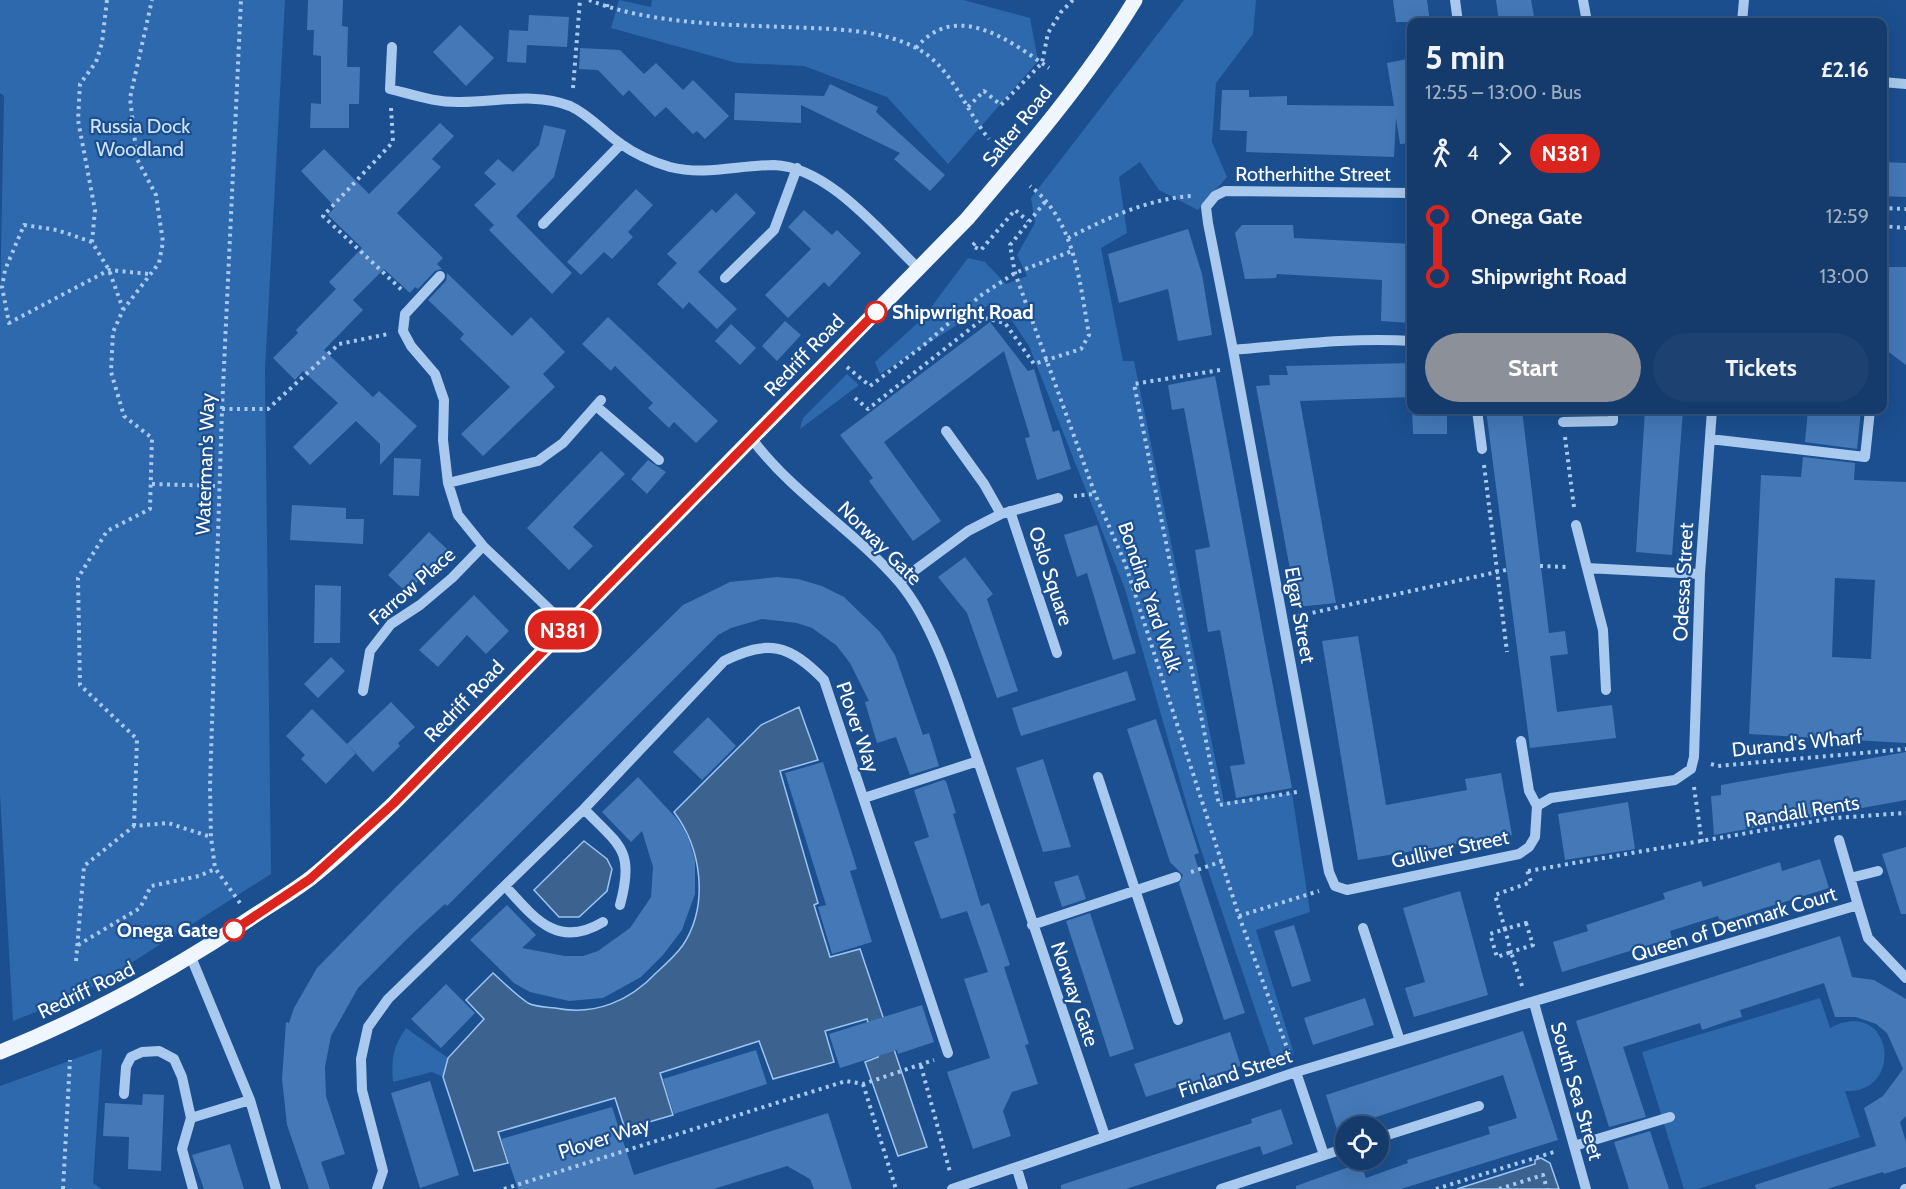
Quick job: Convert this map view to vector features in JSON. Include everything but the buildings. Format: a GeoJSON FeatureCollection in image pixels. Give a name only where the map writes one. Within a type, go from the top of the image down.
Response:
{"type":"FeatureCollection","features":[{"type":"Feature","properties":{"kind":"main road","name":"Salter Road"},"geometry":{"type":"LineString","coordinates":[[918,269],[967,219],[1042,132],[1095,60],[1135,0]]}},
{"type":"Feature","properties":{"kind":"main road","name":"Redriff Road"},"geometry":{"type":"LineString","coordinates":[[0,1052],[61,1028],[136,990],[310,879],[337,856],[393,804],[918,269]]}},
{"type":"Feature","properties":{"kind":"street"},"geometry":{"type":"LineString","coordinates":[[1455,0],[1457,18]]}},
{"type":"Feature","properties":{"kind":"street"},"geometry":{"type":"LineString","coordinates":[[1583,0],[1586,18]]}},
{"type":"Feature","properties":{"kind":"street"},"geometry":{"type":"LineString","coordinates":[[1742,18],[1744,0]]}},
{"type":"Feature","properties":{"kind":"street"},"geometry":{"type":"LineString","coordinates":[[392,47],[390,89],[436,101],[462,102],[514,98],[544,100],[569,106],[593,120],[621,144],[671,167],[698,171],[766,166],[797,168],[818,176],[836,190],[918,269]]}},
{"type":"Feature","properties":{"kind":"street"},"geometry":{"type":"LineString","coordinates":[[1887,82],[1906,84]]}},
{"type":"Feature","properties":{"kind":"street"},"geometry":{"type":"LineString","coordinates":[[543,224],[621,144]]}},
{"type":"Feature","properties":{"kind":"street"},"geometry":{"type":"LineString","coordinates":[[725,278],[774,230],[797,168]]}},
{"type":"Feature","properties":{"kind":"street","name":"Rotherhithe Street"},"geometry":{"type":"LineString","coordinates":[[1215,196],[1225,191],[1407,193]]}},
{"type":"Feature","properties":{"kind":"street","name":"Elgar Street"},"geometry":{"type":"LineString","coordinates":[[1215,196],[1206,207],[1208,223],[1313,789],[1329,872],[1335,886]]}},
{"type":"Feature","properties":{"kind":"street"},"geometry":{"type":"LineString","coordinates":[[440,276],[405,314],[403,331],[411,346],[435,374],[444,400],[443,440],[448,483],[458,515],[483,546],[567,626]]}},
{"type":"Feature","properties":{"kind":"street"},"geometry":{"type":"LineString","coordinates":[[1233,350],[1346,340],[1407,341]]}},
{"type":"Feature","properties":{"kind":"street"},"geometry":{"type":"LineString","coordinates":[[448,483],[538,461],[563,443],[599,403],[659,460]]}},
{"type":"Feature","properties":{"kind":"street"},"geometry":{"type":"LineString","coordinates":[[1478,414],[1482,449]]}},
{"type":"Feature","properties":{"kind":"street"},"geometry":{"type":"LineString","coordinates":[[1563,422],[1613,421],[1613,414]]}},
{"type":"Feature","properties":{"kind":"street","name":"Odessa Street"},"geometry":{"type":"LineString","coordinates":[[1694,757],[1700,574],[1713,414]]}},
{"type":"Feature","properties":{"kind":"street"},"geometry":{"type":"LineString","coordinates":[[1710,439],[1865,457],[1870,414]]}},
{"type":"Feature","properties":{"kind":"street","name":"Oslo Square"},"geometry":{"type":"LineString","coordinates":[[946,431],[1005,512],[1057,652]]}},
{"type":"Feature","properties":{"kind":"street","name":"Norway Gate"},"geometry":{"type":"LineString","coordinates":[[752,439],[772,465],[879,561],[899,582],[918,608],[930,633],[978,761],[1105,1136]]}},
{"type":"Feature","properties":{"kind":"street","name":"Oslo Square"},"geometry":{"type":"LineString","coordinates":[[899,582],[968,531],[1005,512],[1058,498]]}},
{"type":"Feature","properties":{"kind":"street"},"geometry":{"type":"LineString","coordinates":[[1576,525],[1603,630],[1606,690]]}},
{"type":"Feature","properties":{"kind":"street","name":"Farrow Place"},"geometry":{"type":"LineString","coordinates":[[363,691],[370,651],[391,624],[420,605],[452,578],[483,546]]}},
{"type":"Feature","properties":{"kind":"street"},"geometry":{"type":"LineString","coordinates":[[1587,567],[1700,574]]}},
{"type":"Feature","properties":{"kind":"street","name":"Plover Way"},"geometry":{"type":"LineString","coordinates":[[377,1189],[383,1171],[362,1090],[361,1059],[368,1028],[388,999],[584,809],[724,661],[747,649],[769,646],[789,651],[808,664],[824,680],[948,1053]]}},
{"type":"Feature","properties":{"kind":"street","name":"Gulliver Street"},"geometry":{"type":"LineString","coordinates":[[1335,886],[1347,890],[1519,854],[1529,847],[1535,837],[1538,806],[1529,791],[1521,741]]}},
{"type":"Feature","properties":{"kind":"street"},"geometry":{"type":"LineString","coordinates":[[1538,806],[1551,798],[1675,780],[1691,769],[1694,757]]}},
{"type":"Feature","properties":{"kind":"street"},"geometry":{"type":"LineString","coordinates":[[864,798],[978,761]]}},
{"type":"Feature","properties":{"kind":"street"},"geometry":{"type":"LineString","coordinates":[[1098,777],[1178,1020]]}},
{"type":"Feature","properties":{"kind":"street"},"geometry":{"type":"LineString","coordinates":[[584,809],[623,849],[627,878],[620,905]]}},
{"type":"Feature","properties":{"kind":"street"},"geometry":{"type":"LineString","coordinates":[[1839,840],[1858,905]]}},
{"type":"Feature","properties":{"kind":"street"},"geometry":{"type":"LineString","coordinates":[[1850,878],[1878,871]]}},
{"type":"Feature","properties":{"kind":"street"},"geometry":{"type":"LineString","coordinates":[[1032,925],[1176,877]]}},
{"type":"Feature","properties":{"kind":"street"},"geometry":{"type":"LineString","coordinates":[[506,887],[528,911],[554,931],[584,933],[603,922]]}},
{"type":"Feature","properties":{"kind":"street","name":"Queen of Denmark Court"},"geometry":{"type":"LineString","coordinates":[[1531,1003],[1858,905],[1868,938],[1906,978]]}},
{"type":"Feature","properties":{"kind":"street"},"geometry":{"type":"LineString","coordinates":[[1363,928],[1400,1041]]}},
{"type":"Feature","properties":{"kind":"street"},"geometry":{"type":"LineString","coordinates":[[191,957],[250,1100],[276,1189]]}},
{"type":"Feature","properties":{"kind":"street","name":"Finland Street"},"geometry":{"type":"LineString","coordinates":[[953,1189],[1296,1072],[1531,1003]]}},
{"type":"Feature","properties":{"kind":"street","name":"South Sea Street"},"geometry":{"type":"LineString","coordinates":[[1531,1003],[1569,1147],[1586,1189]]}},
{"type":"Feature","properties":{"kind":"street"},"geometry":{"type":"LineString","coordinates":[[124,1094],[126,1066],[131,1057],[142,1052],[159,1051],[174,1059],[190,1118],[182,1149],[193,1189]]}},
{"type":"Feature","properties":{"kind":"street"},"geometry":{"type":"LineString","coordinates":[[1296,1072],[1324,1155]]}},
{"type":"Feature","properties":{"kind":"street"},"geometry":{"type":"LineString","coordinates":[[190,1118],[250,1100]]}},
{"type":"Feature","properties":{"kind":"street"},"geometry":{"type":"LineString","coordinates":[[1389,1135],[1479,1106]]}},
{"type":"Feature","properties":{"kind":"street"},"geometry":{"type":"LineString","coordinates":[[1569,1147],[1670,1117]]}},
{"type":"Feature","properties":{"kind":"street"},"geometry":{"type":"LineString","coordinates":[[1221,1189],[1335,1152]]}},
{"type":"Feature","properties":{"kind":"street"},"geometry":{"type":"LineString","coordinates":[[1017,1168],[1023,1189]]}},
{"type":"Feature","properties":{"kind":"path"},"geometry":{"type":"LineString","coordinates":[[107,0],[102,43],[96,62],[80,84],[78,120],[95,210],[92,242],[109,270],[123,310]]}},
{"type":"Feature","properties":{"kind":"path"},"geometry":{"type":"LineString","coordinates":[[134,825],[137,739],[80,685],[78,578],[107,531],[150,509],[152,438],[124,416],[111,372],[113,332],[123,310],[159,263],[163,242],[156,195],[137,159],[130,98],[152,0]]}},
{"type":"Feature","properties":{"kind":"path","name":"Waterman's Way"},"geometry":{"type":"LineString","coordinates":[[241,0],[222,409],[210,786],[211,837],[215,868],[251,918]]}},
{"type":"Feature","properties":{"kind":"path"},"geometry":{"type":"LineString","coordinates":[[569,106],[580,0]]}},
{"type":"Feature","properties":{"kind":"path"},"geometry":{"type":"LineString","coordinates":[[589,0],[607,7],[711,25],[828,28],[881,37],[916,48],[936,63],[989,140]]}},
{"type":"Feature","properties":{"kind":"path"},"geometry":{"type":"LineString","coordinates":[[607,7],[608,0]]}},
{"type":"Feature","properties":{"kind":"path"},"geometry":{"type":"LineString","coordinates":[[968,107],[984,91],[1001,105],[1042,63],[1048,33],[1061,12],[1073,0]]}},
{"type":"Feature","properties":{"kind":"path"},"geometry":{"type":"LineString","coordinates":[[916,48],[925,35],[942,24],[966,21],[992,30],[1049,68]]}},
{"type":"Feature","properties":{"kind":"path"},"geometry":{"type":"LineString","coordinates":[[390,89],[393,142],[323,216],[415,303]]}},
{"type":"Feature","properties":{"kind":"path"},"geometry":{"type":"LineString","coordinates":[[855,398],[868,409],[984,318],[1005,323],[1034,364],[1047,362],[1081,349],[1089,335],[1068,238],[1045,202],[1030,186]]}},
{"type":"Feature","properties":{"kind":"path"},"geometry":{"type":"LineString","coordinates":[[1068,238],[1112,218],[1173,197],[1183,196]]}},
{"type":"Feature","properties":{"kind":"path","name":"Bonding Yard Walk"},"geometry":{"type":"LineString","coordinates":[[1045,202],[1010,245],[1015,273],[1095,494],[1125,563],[1239,916],[1288,1051]]}},
{"type":"Feature","properties":{"kind":"path"},"geometry":{"type":"LineString","coordinates":[[1887,208],[1906,209]]}},
{"type":"Feature","properties":{"kind":"path"},"geometry":{"type":"LineString","coordinates":[[978,240],[972,246],[981,250],[1015,210],[1028,221]]}},
{"type":"Feature","properties":{"kind":"path"},"geometry":{"type":"LineString","coordinates":[[92,242],[57,230],[24,225],[5,270],[1,287],[9,323],[109,270],[149,274]]}},
{"type":"Feature","properties":{"kind":"path"},"geometry":{"type":"LineString","coordinates":[[1887,226],[1906,228]]}},
{"type":"Feature","properties":{"kind":"path"},"geometry":{"type":"LineString","coordinates":[[834,354],[870,386],[924,345],[980,296],[1015,273],[1072,251]]}},
{"type":"Feature","properties":{"kind":"path"},"geometry":{"type":"LineString","coordinates":[[222,409],[268,409],[339,344],[403,331]]}},
{"type":"Feature","properties":{"kind":"path"},"geometry":{"type":"LineString","coordinates":[[1236,368],[1134,384],[1219,805],[1313,789]]}},
{"type":"Feature","properties":{"kind":"path"},"geometry":{"type":"LineString","coordinates":[[1563,422],[1576,525]]}},
{"type":"Feature","properties":{"kind":"path"},"geometry":{"type":"LineString","coordinates":[[1482,449],[1495,572],[1507,652]]}},
{"type":"Feature","properties":{"kind":"path"},"geometry":{"type":"LineString","coordinates":[[152,484],[219,486]]}},
{"type":"Feature","properties":{"kind":"path"},"geometry":{"type":"LineString","coordinates":[[1540,566],[1587,567]]}},
{"type":"Feature","properties":{"kind":"path"},"geometry":{"type":"LineString","coordinates":[[1282,619],[1352,606],[1506,570]]}},
{"type":"Feature","properties":{"kind":"path","name":"Durand's Wharf"},"geometry":{"type":"LineString","coordinates":[[1694,757],[1718,766],[1906,749]]}},
{"type":"Feature","properties":{"kind":"path"},"geometry":{"type":"LineString","coordinates":[[1694,789],[1702,843]]}},
{"type":"Feature","properties":{"kind":"path","name":"Randall Rents"},"geometry":{"type":"LineString","coordinates":[[1528,871],[1702,843],[1834,818],[1906,813]]}},
{"type":"Feature","properties":{"kind":"path"},"geometry":{"type":"LineString","coordinates":[[76,961],[84,866],[134,825],[168,823],[211,837]]}},
{"type":"Feature","properties":{"kind":"path"},"geometry":{"type":"LineString","coordinates":[[1519,854],[1531,882],[1495,895],[1511,952],[1531,1003]]}},
{"type":"Feature","properties":{"kind":"path"},"geometry":{"type":"LineString","coordinates":[[1176,877],[1222,861]]}},
{"type":"Feature","properties":{"kind":"path"},"geometry":{"type":"LineString","coordinates":[[78,946],[140,908],[151,886],[199,876],[215,868]]}},
{"type":"Feature","properties":{"kind":"path"},"geometry":{"type":"LineString","coordinates":[[1239,916],[1305,896]]}},
{"type":"Feature","properties":{"kind":"path"},"geometry":{"type":"LineString","coordinates":[[1526,923],[1533,945],[1511,952],[1497,957],[1490,934],[1526,923]]}},
{"type":"Feature","properties":{"kind":"path"},"geometry":{"type":"LineString","coordinates":[[63,1189],[70,1060]]}},
{"type":"Feature","properties":{"kind":"path","name":"Plover Way"},"geometry":{"type":"LineString","coordinates":[[504,1189],[846,1081],[863,1084],[921,1066],[953,1189]]}},
{"type":"Feature","properties":{"kind":"path"},"geometry":{"type":"LineString","coordinates":[[863,1084],[896,1189]]}},
{"type":"Feature","properties":{"kind":"path"},"geometry":{"type":"LineString","coordinates":[[1436,1189],[1569,1147]]}},
{"type":"Feature","properties":{"kind":"path"},"geometry":{"type":"LineString","coordinates":[[1499,1189],[1543,1175],[1547,1189]]}},
{"type":"Feature","properties":{"kind":"green space","name":"Russia Dock Woodland"},"geometry":{"type":"Polygon","coordinates":[[[0,0],[285,0],[265,370],[271,874],[84,993],[13,1021],[0,794],[0,303],[4,96],[0,93],[0,0]]]}},
{"type":"Feature","properties":{"kind":"green space"},"geometry":{"type":"Polygon","coordinates":[[[619,0],[651,7],[652,0],[963,0],[1030,18],[1038,61],[948,164],[887,97],[804,66],[737,63],[611,28],[619,0]]]}},
{"type":"Feature","properties":{"kind":"green space"},"geometry":{"type":"Polygon","coordinates":[[[1184,0],[1256,0],[1253,34],[1216,83],[1212,142],[1227,177],[1198,210],[1159,190],[1140,162],[1119,177],[1127,233],[1101,248],[1123,361],[1134,361],[1224,802],[1292,793],[1310,912],[1256,930],[1294,1054],[1274,1065],[1192,823],[1125,589],[1029,346],[1008,315],[990,304],[880,374],[875,362],[923,318],[968,258],[985,262],[1006,284],[1027,276],[1017,255],[1035,223],[1031,198],[1184,0]]]}},
{"type":"Feature","properties":{"kind":"green space"},"geometry":{"type":"Polygon","coordinates":[[[847,374],[859,385],[800,429],[803,418],[847,374]]]}},
{"type":"Feature","properties":{"kind":"green space"},"geometry":{"type":"Polygon","coordinates":[[[1820,998],[1830,1028],[1851,1021],[1868,1024],[1879,1034],[1884,1048],[1884,1064],[1877,1078],[1864,1088],[1845,1091],[1860,1137],[1698,1189],[1684,1189],[1642,1052],[1820,998]]]}},
{"type":"Feature","properties":{"kind":"green space"},"geometry":{"type":"Polygon","coordinates":[[[406,1028],[448,1058],[443,1077],[432,1072],[393,1082],[394,1054],[398,1041],[406,1028]]]}},
{"type":"Feature","properties":{"kind":"green space"},"geometry":{"type":"Polygon","coordinates":[[[102,1049],[93,1183],[102,1189],[0,1189],[0,1086],[102,1049]]]}},
{"type":"Feature","properties":{"kind":"shaded area"},"geometry":{"type":"Polygon","coordinates":[[[799,707],[818,760],[780,771],[818,903],[814,905],[830,957],[860,949],[927,1147],[898,1156],[865,1062],[878,1057],[867,1019],[825,1031],[834,1062],[773,1079],[759,1041],[660,1073],[673,1115],[625,1129],[615,1098],[498,1132],[508,1163],[474,1171],[443,1077],[448,1058],[484,1019],[466,1000],[493,973],[528,1003],[570,1010],[598,1008],[611,1004],[647,982],[683,945],[691,929],[699,895],[699,877],[691,843],[674,812],[761,725],[799,707]]]}},
{"type":"Feature","properties":{"kind":"shaded area"},"geometry":{"type":"Polygon","coordinates":[[[584,841],[607,859],[612,869],[607,891],[579,917],[559,917],[534,890],[584,841]]]}},
{"type":"Feature","properties":{"kind":"shaded area"},"geometry":{"type":"Polygon","coordinates":[[[1541,1158],[1550,1163],[1559,1189],[1457,1189],[1535,1164],[1535,1160],[1541,1158]]]}},
{"type":"Feature","properties":{"kind":"bus line","name":"N381"},"geometry":{"type":"LineString","coordinates":[[234,930],[310,879],[393,804],[876,312]]}},
{"type":"Feature","properties":{"kind":"place","name":"Shipwright Road"},"geometry":{"type":"Point","coordinates":[876,312]}},
{"type":"Feature","properties":{"kind":"place","name":"Onega Gate"},"geometry":{"type":"Point","coordinates":[234,930]}}]}
